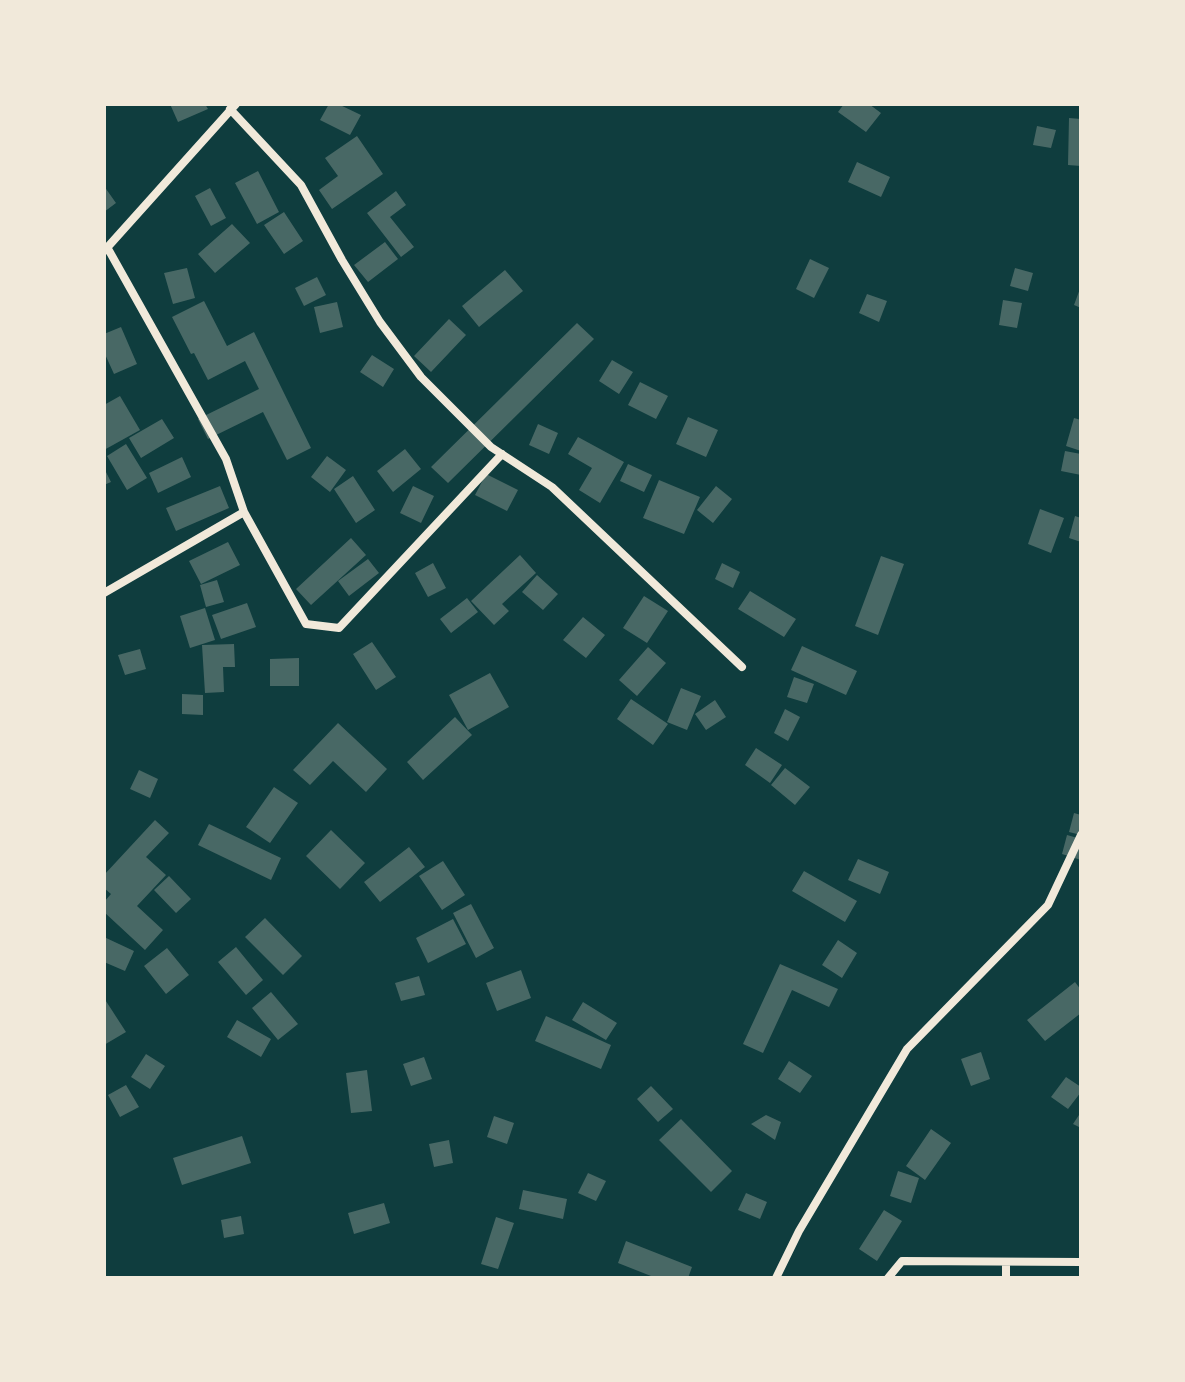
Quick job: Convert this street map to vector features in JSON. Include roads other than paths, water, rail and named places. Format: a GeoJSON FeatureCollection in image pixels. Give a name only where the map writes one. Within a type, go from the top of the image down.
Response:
{"type":"FeatureCollection","features":[{"type":"Feature","properties":{"kind":"street"},"geometry":{"type":"LineString","coordinates":[[502,454],[339,628],[306,624],[244,512],[226,459],[106,248],[233,106],[301,185],[380,322],[421,377],[491,447],[502,454],[552,487],[742,667]]}},
{"type":"Feature","properties":{"kind":"street"},"geometry":{"type":"LineString","coordinates":[[104,593],[244,512]]}},
{"type":"Feature","properties":{"kind":"street"},"geometry":{"type":"LineString","coordinates":[[776,1278],[799,1231],[907,1049],[1048,905],[1081,835]]}},
{"type":"Feature","properties":{"kind":"street"},"geometry":{"type":"LineString","coordinates":[[888,1278],[902,1261],[1081,1262]]}},
{"type":"Feature","properties":{"kind":"street"},"geometry":{"type":"LineString","coordinates":[[1006,1262],[1006,1278]]}}]}
